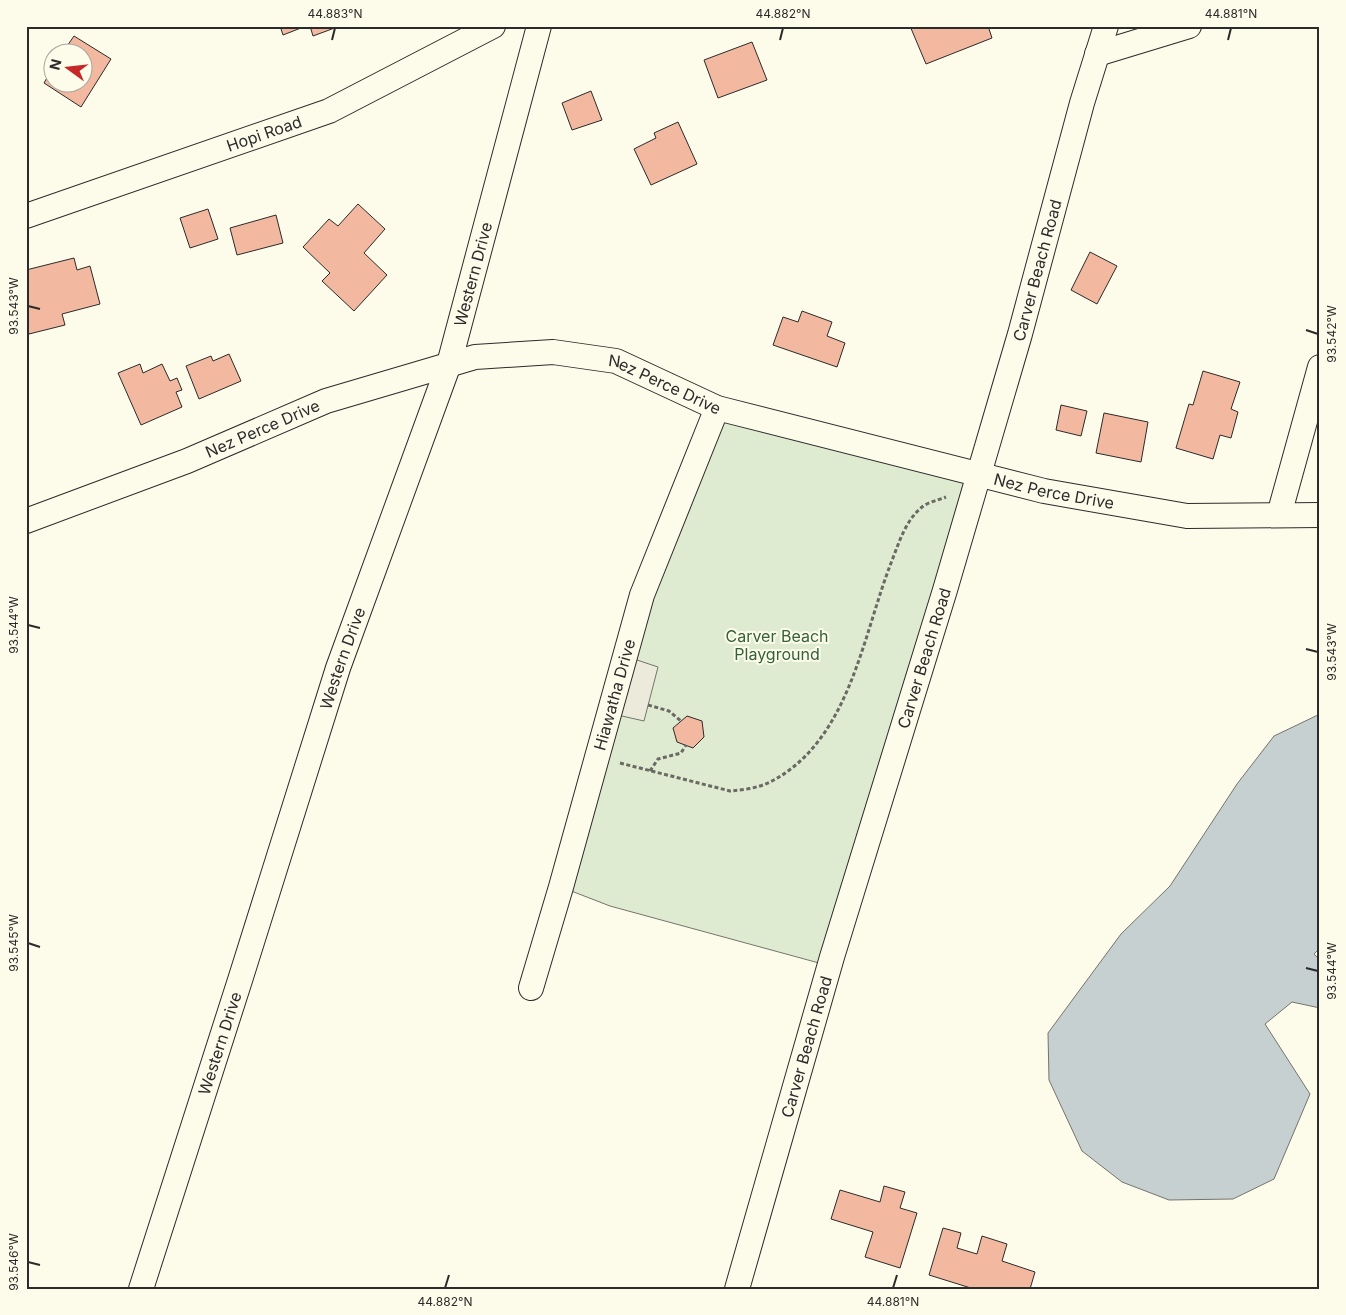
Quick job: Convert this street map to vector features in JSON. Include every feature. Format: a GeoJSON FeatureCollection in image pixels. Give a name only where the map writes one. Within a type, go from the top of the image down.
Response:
{"type":"FeatureCollection","features":[{"type":"Feature","properties":{"kind":"street","name":"Hopi Road"},"geometry":{"type":"LineString","coordinates":[[26,216],[329,111],[493,26]]}},
{"type":"Feature","properties":{"kind":"street","name":"Western Drive"},"geometry":{"type":"LineString","coordinates":[[141,1289],[338,668],[449,364],[539,26]]}},
{"type":"Feature","properties":{"kind":"street","name":"Carver Beach Road"},"geometry":{"type":"LineString","coordinates":[[741,1288],[832,957],[946,590],[1020,334],[1082,103],[1106,26]]}},
{"type":"Feature","properties":{"kind":"street"},"geometry":{"type":"LineString","coordinates":[[1097,54],[1189,26]]}},
{"type":"Feature","properties":{"kind":"street","name":"Nez Perce Drive"},"geometry":{"type":"LineString","coordinates":[[26,521],[187,461],[326,401],[475,357],[553,352],[616,362],[717,408],[1044,491],[1188,516],[1320,515]]}},
{"type":"Feature","properties":{"kind":"street"},"geometry":{"type":"LineString","coordinates":[[1279,515],[1320,368]]}},
{"type":"Feature","properties":{"kind":"street","name":"Hiawatha Drive"},"geometry":{"type":"LineString","coordinates":[[531,988],[642,596],[717,408]]}},
{"type":"Feature","properties":{"kind":"path"},"geometry":{"type":"LineString","coordinates":[[597,758],[730,791],[748,789],[769,782],[802,760],[815,747],[840,708],[850,684],[886,576],[906,526],[924,505],[951,495],[971,502]]}},
{"type":"Feature","properties":{"kind":"path"},"geometry":{"type":"LineString","coordinates":[[648,704],[669,710],[681,721]]}},
{"type":"Feature","properties":{"kind":"path"},"geometry":{"type":"LineString","coordinates":[[650,771],[658,759],[681,752],[686,745]]}},
{"type":"Feature","properties":{"kind":"green space","name":"Carver Beach Playground"},"geometry":{"type":"Polygon","coordinates":[[[717,408],[979,475],[830,966],[610,906],[561,887],[642,595],[717,408]]]}},
{"type":"Feature","properties":{"kind":"shaded area"},"geometry":{"type":"Polygon","coordinates":[[[625,656],[658,667],[644,721],[609,713],[625,656]]]}},
{"type":"Feature","properties":{"kind":"shaded area"},"geometry":{"type":"Polygon","coordinates":[[[1320,714],[1320,948],[1314,954],[1320,960],[1320,1008],[1292,1002],[1265,1024],[1310,1094],[1274,1179],[1233,1199],[1169,1200],[1122,1182],[1082,1151],[1049,1080],[1048,1033],[1121,934],[1170,886],[1237,784],[1274,736],[1320,714]]]}},
{"type":"Feature","properties":{"kind":"building"},"geometry":{"type":"Polygon","coordinates":[[[280,26],[306,26],[283,35],[280,26]]]}},
{"type":"Feature","properties":{"kind":"building"},"geometry":{"type":"Polygon","coordinates":[[[310,26],[340,26],[313,36],[310,26]]]}},
{"type":"Feature","properties":{"kind":"building"},"geometry":{"type":"Polygon","coordinates":[[[910,26],[988,26],[992,38],[926,64],[910,26]]]}},
{"type":"Feature","properties":{"kind":"building"},"geometry":{"type":"Polygon","coordinates":[[[74,36],[84,42],[70,42],[74,36]]]}},
{"type":"Feature","properties":{"kind":"building"},"geometry":{"type":"Polygon","coordinates":[[[752,42],[767,80],[718,98],[704,60],[752,42]]]}},
{"type":"Feature","properties":{"kind":"building"},"geometry":{"type":"Polygon","coordinates":[[[92,47],[111,59],[92,89],[92,47]]]}},
{"type":"Feature","properties":{"kind":"building"},"geometry":{"type":"Polygon","coordinates":[[[591,91],[602,120],[572,130],[562,103],[591,91]]]}},
{"type":"Feature","properties":{"kind":"building"},"geometry":{"type":"Polygon","coordinates":[[[58,92],[90,92],[81,107],[58,92]]]}},
{"type":"Feature","properties":{"kind":"building"},"geometry":{"type":"Polygon","coordinates":[[[678,122],[697,164],[651,185],[634,149],[656,138],[654,133],[678,122]]]}},
{"type":"Feature","properties":{"kind":"building"},"geometry":{"type":"Polygon","coordinates":[[[358,204],[385,229],[364,253],[387,275],[354,311],[322,281],[330,273],[303,247],[329,219],[338,226],[358,204]]]}},
{"type":"Feature","properties":{"kind":"building"},"geometry":{"type":"Polygon","coordinates":[[[208,209],[218,239],[190,248],[180,218],[208,209]]]}},
{"type":"Feature","properties":{"kind":"building"},"geometry":{"type":"Polygon","coordinates":[[[276,215],[283,243],[237,255],[230,228],[276,215]]]}},
{"type":"Feature","properties":{"kind":"building"},"geometry":{"type":"Polygon","coordinates":[[[1090,252],[1117,266],[1097,304],[1071,290],[1090,252]]]}},
{"type":"Feature","properties":{"kind":"building"},"geometry":{"type":"Polygon","coordinates":[[[74,258],[77,270],[90,266],[100,304],[62,314],[65,325],[29,334],[26,324],[26,270],[74,258]]]}},
{"type":"Feature","properties":{"kind":"building"},"geometry":{"type":"Polygon","coordinates":[[[802,311],[832,322],[827,336],[845,343],[837,367],[773,345],[783,317],[798,322],[802,311]]]}},
{"type":"Feature","properties":{"kind":"building"},"geometry":{"type":"Polygon","coordinates":[[[229,354],[241,381],[199,399],[186,366],[211,356],[213,361],[229,354]]]}},
{"type":"Feature","properties":{"kind":"building"},"geometry":{"type":"Polygon","coordinates":[[[140,364],[143,373],[162,364],[170,381],[177,378],[182,390],[176,392],[182,407],[141,425],[118,373],[140,364]]]}},
{"type":"Feature","properties":{"kind":"building"},"geometry":{"type":"Polygon","coordinates":[[[1203,371],[1240,382],[1231,409],[1238,412],[1231,438],[1220,435],[1213,459],[1176,448],[1189,404],[1193,405],[1203,371]]]}},
{"type":"Feature","properties":{"kind":"building"},"geometry":{"type":"Polygon","coordinates":[[[1061,405],[1087,411],[1081,436],[1056,430],[1061,405]]]}},
{"type":"Feature","properties":{"kind":"building"},"geometry":{"type":"Polygon","coordinates":[[[1104,413],[1148,422],[1141,462],[1096,453],[1104,413]]]}},
{"type":"Feature","properties":{"kind":"building"},"geometry":{"type":"Polygon","coordinates":[[[687,716],[702,721],[704,737],[693,748],[677,742],[673,728],[687,716]]]}},
{"type":"Feature","properties":{"kind":"building"},"geometry":{"type":"Polygon","coordinates":[[[884,1186],[905,1192],[900,1208],[917,1213],[900,1268],[865,1257],[873,1232],[831,1219],[840,1190],[880,1202],[884,1186]]]}},
{"type":"Feature","properties":{"kind":"building"},"geometry":{"type":"Polygon","coordinates":[[[943,1228],[961,1233],[957,1248],[977,1254],[982,1236],[1007,1244],[1002,1261],[1035,1272],[1030,1289],[974,1289],[929,1275],[943,1228]]]}}]}
